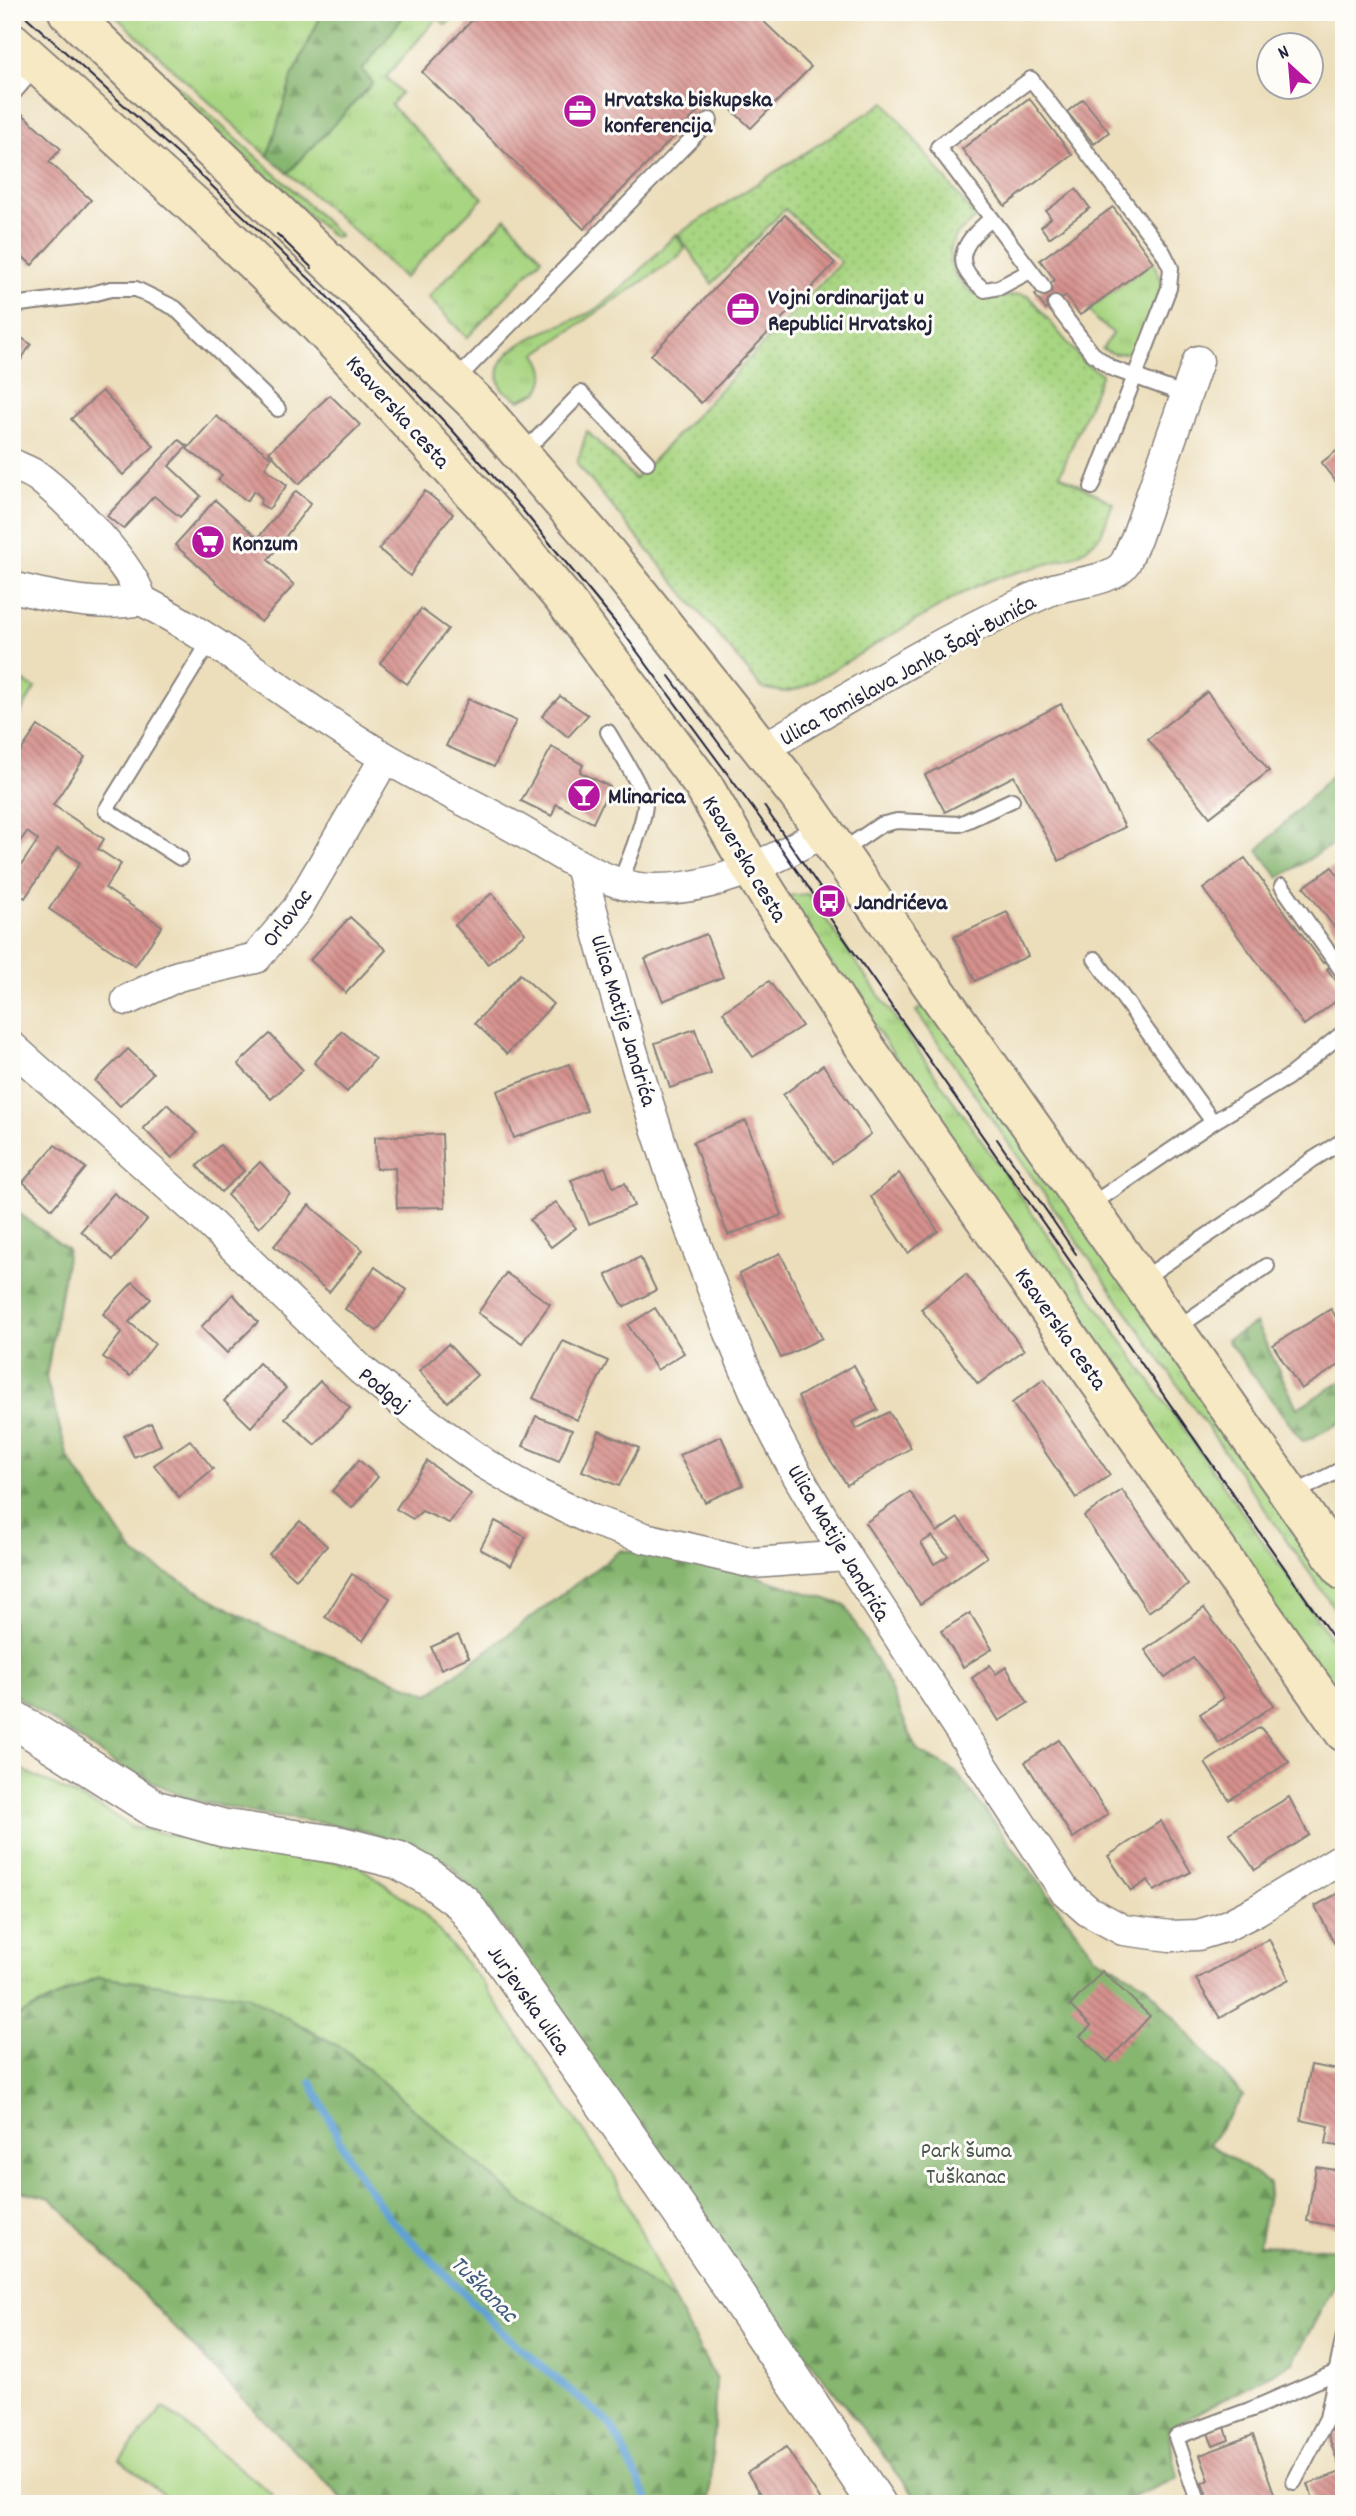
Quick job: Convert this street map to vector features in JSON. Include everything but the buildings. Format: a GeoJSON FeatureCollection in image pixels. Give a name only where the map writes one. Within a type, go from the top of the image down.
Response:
{"type":"FeatureCollection","features":[{"type":"Feature","properties":{"kind":"main road"},"geometry":{"type":"LineString","coordinates":[[68,12],[454,382],[522,453],[608,555],[763,749],[831,842],[1344,1571]]}},
{"type":"Feature","properties":{"kind":"main road","name":"Ksaverska cesta"},"geometry":{"type":"LineString","coordinates":[[25,54],[200,211],[307,313],[497,519],[578,617],[703,785],[751,868],[863,1044],[1344,1732]]}},
{"type":"Feature","properties":{"kind":"street","name":"Ulica Tomislava Janka Šagi-Bunića"},"geometry":{"type":"LineString","coordinates":[[763,749],[858,691],[984,621],[1055,589],[1102,578],[1123,565],[1136,539],[1198,361]]}},
{"type":"Feature","properties":{"kind":"street"},"geometry":{"type":"LineString","coordinates":[[12,464],[36,475],[78,514],[134,579],[141,600]]}},
{"type":"Feature","properties":{"kind":"street"},"geometry":{"type":"LineString","coordinates":[[12,587],[83,600],[141,600],[210,641],[385,758],[580,866],[620,882],[647,889],[685,888],[751,868],[795,848],[831,842]]}},
{"type":"Feature","properties":{"kind":"street","name":"Orlovac"},"geometry":{"type":"LineString","coordinates":[[127,1000],[178,976],[256,958],[297,909],[385,758]]}},
{"type":"Feature","properties":{"kind":"street","name":"Ulica Matije Jandrića"},"geometry":{"type":"LineString","coordinates":[[580,866],[607,965],[668,1163],[726,1324],[757,1396],[814,1504],[846,1556],[1064,1890],[1088,1911],[1123,1930],[1170,1936],[1198,1935],[1224,1927],[1246,1916],[1344,1857]]}},
{"type":"Feature","properties":{"kind":"street","name":"Podgaj"},"geometry":{"type":"LineString","coordinates":[[12,1047],[202,1216],[360,1369],[485,1464],[539,1495],[592,1520],[645,1538],[753,1563],[846,1556]]}},
{"type":"Feature","properties":{"kind":"street","name":"Jurjevska ulica"},"geometry":{"type":"LineString","coordinates":[[12,1718],[155,1809],[223,1828],[339,1845],[398,1860],[427,1876],[463,1903],[680,2211],[877,2504]]}},
{"type":"Feature","properties":{"kind":"lane"},"geometry":{"type":"LineString","coordinates":[[12,95],[25,54]]}},
{"type":"Feature","properties":{"kind":"lane"},"geometry":{"type":"LineString","coordinates":[[1044,288],[938,147],[1031,79],[1163,252],[1171,268],[1170,288],[1092,487]]}},
{"type":"Feature","properties":{"kind":"lane"},"geometry":{"type":"LineString","coordinates":[[454,382],[710,120]]}},
{"type":"Feature","properties":{"kind":"lane"},"geometry":{"type":"LineString","coordinates":[[991,219],[971,236],[964,250],[965,266],[971,281],[985,290],[1000,287],[1030,271]]}},
{"type":"Feature","properties":{"kind":"lane"},"geometry":{"type":"LineString","coordinates":[[12,306],[85,296],[111,289],[136,289],[175,308],[278,409]]}},
{"type":"Feature","properties":{"kind":"lane"},"geometry":{"type":"LineString","coordinates":[[1055,304],[1092,353],[1111,368],[1186,395]]}},
{"type":"Feature","properties":{"kind":"lane"},"geometry":{"type":"LineString","coordinates":[[522,453],[581,393],[647,462]]}},
{"type":"Feature","properties":{"kind":"lane"},"geometry":{"type":"LineString","coordinates":[[180,858],[106,810],[210,641]]}},
{"type":"Feature","properties":{"kind":"lane"},"geometry":{"type":"LineString","coordinates":[[608,732],[637,783],[645,803],[630,859],[620,882]]}},
{"type":"Feature","properties":{"kind":"lane"},"geometry":{"type":"LineString","coordinates":[[831,842],[897,821],[961,824],[1012,800]]}},
{"type":"Feature","properties":{"kind":"lane"},"geometry":{"type":"LineString","coordinates":[[1282,886],[1337,964]]}},
{"type":"Feature","properties":{"kind":"lane"},"geometry":{"type":"LineString","coordinates":[[1095,959],[1213,1122]]}},
{"type":"Feature","properties":{"kind":"lane"},"geometry":{"type":"LineString","coordinates":[[1088,1207],[1213,1122],[1287,1078],[1344,1032]]}},
{"type":"Feature","properties":{"kind":"lane"},"geometry":{"type":"LineString","coordinates":[[1140,1281],[1344,1140]]}},
{"type":"Feature","properties":{"kind":"lane"},"geometry":{"type":"LineString","coordinates":[[1173,1331],[1267,1266]]}},
{"type":"Feature","properties":{"kind":"lane"},"geometry":{"type":"LineString","coordinates":[[1292,1495],[1344,1468]]}},
{"type":"Feature","properties":{"kind":"lane"},"geometry":{"type":"LineString","coordinates":[[1294,2482],[1328,2418],[1344,2335]]}},
{"type":"Feature","properties":{"kind":"lane"},"geometry":{"type":"LineString","coordinates":[[1199,2504],[1176,2437],[1252,2409],[1337,2372]]}},
{"type":"Feature","properties":{"kind":"green space"},"geometry":{"type":"Polygon","coordinates":[[[95,12],[291,188],[340,236],[333,237],[120,41],[95,12]]]}},
{"type":"Feature","properties":{"kind":"green space"},"geometry":{"type":"Polygon","coordinates":[[[111,12],[306,12],[321,16],[293,74],[268,156],[111,12]]]}},
{"type":"Feature","properties":{"kind":"green space"},"geometry":{"type":"Polygon","coordinates":[[[306,12],[407,12],[362,70],[373,83],[288,173],[268,156],[293,74],[321,16],[306,12]]]}},
{"type":"Feature","properties":{"kind":"green space"},"geometry":{"type":"Polygon","coordinates":[[[404,12],[457,12],[446,25],[437,18],[386,77],[401,93],[391,105],[483,198],[404,278],[288,173],[373,83],[362,71],[404,12]]]}},
{"type":"Feature","properties":{"kind":"green space"},"geometry":{"type":"Polygon","coordinates":[[[885,102],[976,218],[958,233],[951,247],[950,257],[956,277],[963,285],[981,296],[1029,296],[1084,363],[1102,374],[1060,475],[1113,503],[1101,535],[1072,557],[990,580],[966,591],[802,688],[784,692],[762,688],[577,464],[587,431],[635,479],[841,262],[785,209],[712,284],[678,234],[885,102]]]}},
{"type":"Feature","properties":{"kind":"green space"},"geometry":{"type":"Polygon","coordinates":[[[506,218],[542,258],[467,338],[428,297],[506,218]]]}},
{"type":"Feature","properties":{"kind":"green space"},"geometry":{"type":"Polygon","coordinates":[[[676,234],[685,249],[677,258],[536,354],[544,373],[538,392],[519,400],[502,389],[498,373],[504,359],[515,347],[598,308],[629,282],[676,234]]]}},
{"type":"Feature","properties":{"kind":"green space"},"geometry":{"type":"Polygon","coordinates":[[[1153,262],[1163,283],[1141,343],[1133,352],[1115,354],[1102,349],[1113,333],[1096,320],[1089,309],[1153,262]]]}},
{"type":"Feature","properties":{"kind":"green space"},"geometry":{"type":"Polygon","coordinates":[[[12,675],[35,688],[12,727],[12,675]]]}},
{"type":"Feature","properties":{"kind":"green space"},"geometry":{"type":"Polygon","coordinates":[[[1344,763],[1344,837],[1279,878],[1258,850],[1344,763]]]}},
{"type":"Feature","properties":{"kind":"green space"},"geometry":{"type":"Polygon","coordinates":[[[808,894],[1344,1658],[1344,1709],[785,896],[808,894]]]}},
{"type":"Feature","properties":{"kind":"green space"},"geometry":{"type":"Polygon","coordinates":[[[929,1003],[1344,1594],[1344,1622],[916,1011],[929,1003]]]}},
{"type":"Feature","properties":{"kind":"green space","name":"Park šuma Tuškanac"},"geometry":{"type":"Polygon","coordinates":[[[12,1208],[68,1250],[46,1378],[68,1457],[135,1555],[267,1630],[429,1694],[621,1550],[737,1570],[845,1605],[885,1677],[917,1750],[956,1772],[1095,1956],[1145,1984],[1243,2096],[1209,2144],[1270,2184],[1259,2245],[1344,2249],[1344,2268],[1293,2362],[1168,2429],[1178,2478],[1116,2504],[921,2504],[693,2209],[502,1927],[450,1864],[373,1833],[263,1815],[185,1798],[112,1762],[12,1693],[12,1208]]]}},
{"type":"Feature","properties":{"kind":"green space"},"geometry":{"type":"Polygon","coordinates":[[[1256,1323],[1297,1408],[1344,1380],[1344,1421],[1303,1442],[1227,1340],[1256,1323]]]}},
{"type":"Feature","properties":{"kind":"green space"},"geometry":{"type":"Polygon","coordinates":[[[12,1765],[107,1811],[132,1827],[239,1849],[357,1865],[420,1909],[482,1982],[613,2174],[674,2301],[599,2247],[525,2205],[344,2049],[98,1977],[12,2019],[12,1765]]]}},
{"type":"Feature","properties":{"kind":"green space"},"geometry":{"type":"Polygon","coordinates":[[[98,1977],[248,1996],[344,2049],[525,2205],[599,2247],[674,2301],[716,2380],[710,2504],[348,2504],[240,2396],[51,2198],[12,2189],[12,2019],[98,1977]]]}},
{"type":"Feature","properties":{"kind":"green space"},"geometry":{"type":"Polygon","coordinates":[[[163,2407],[273,2495],[266,2504],[175,2504],[120,2460],[163,2407]]]}},
{"type":"Feature","properties":{"kind":"waterway","name":"Tuškanac"},"geometry":{"type":"LineString","coordinates":[[311,2082],[354,2168],[390,2219],[505,2335],[611,2425],[650,2504]]}},
{"type":"Feature","properties":{"kind":"tram line"},"geometry":{"type":"LineString","coordinates":[[21,12],[191,166],[319,288],[453,431],[619,627],[760,818],[1344,1653]]}},
{"type":"Feature","properties":{"kind":"tram line"},"geometry":{"type":"LineString","coordinates":[[277,234],[312,268]]}},
{"type":"Feature","properties":{"kind":"tram line"},"geometry":{"type":"LineString","coordinates":[[669,676],[729,757]]}},
{"type":"Feature","properties":{"kind":"tram line"},"geometry":{"type":"LineString","coordinates":[[764,806],[833,907]]}},
{"type":"Feature","properties":{"kind":"tram line"},"geometry":{"type":"LineString","coordinates":[[997,1139],[1076,1254]]}},
{"type":"Feature","properties":{"kind":"place","name":"Hrvatska biskupska konferencija"},"geometry":{"type":"Point","coordinates":[580,111]}},
{"type":"Feature","properties":{"kind":"place","name":"Vojni ordinarijat u Republici Hrvatskoj"},"geometry":{"type":"Point","coordinates":[743,309]}},
{"type":"Feature","properties":{"kind":"place","name":"Konzum"},"geometry":{"type":"Point","coordinates":[208,542]}},
{"type":"Feature","properties":{"kind":"place","name":"Mlinarica"},"geometry":{"type":"Point","coordinates":[584,795]}},
{"type":"Feature","properties":{"kind":"place","name":"Jandrićeva"},"geometry":{"type":"Point","coordinates":[829,901]}}]}
